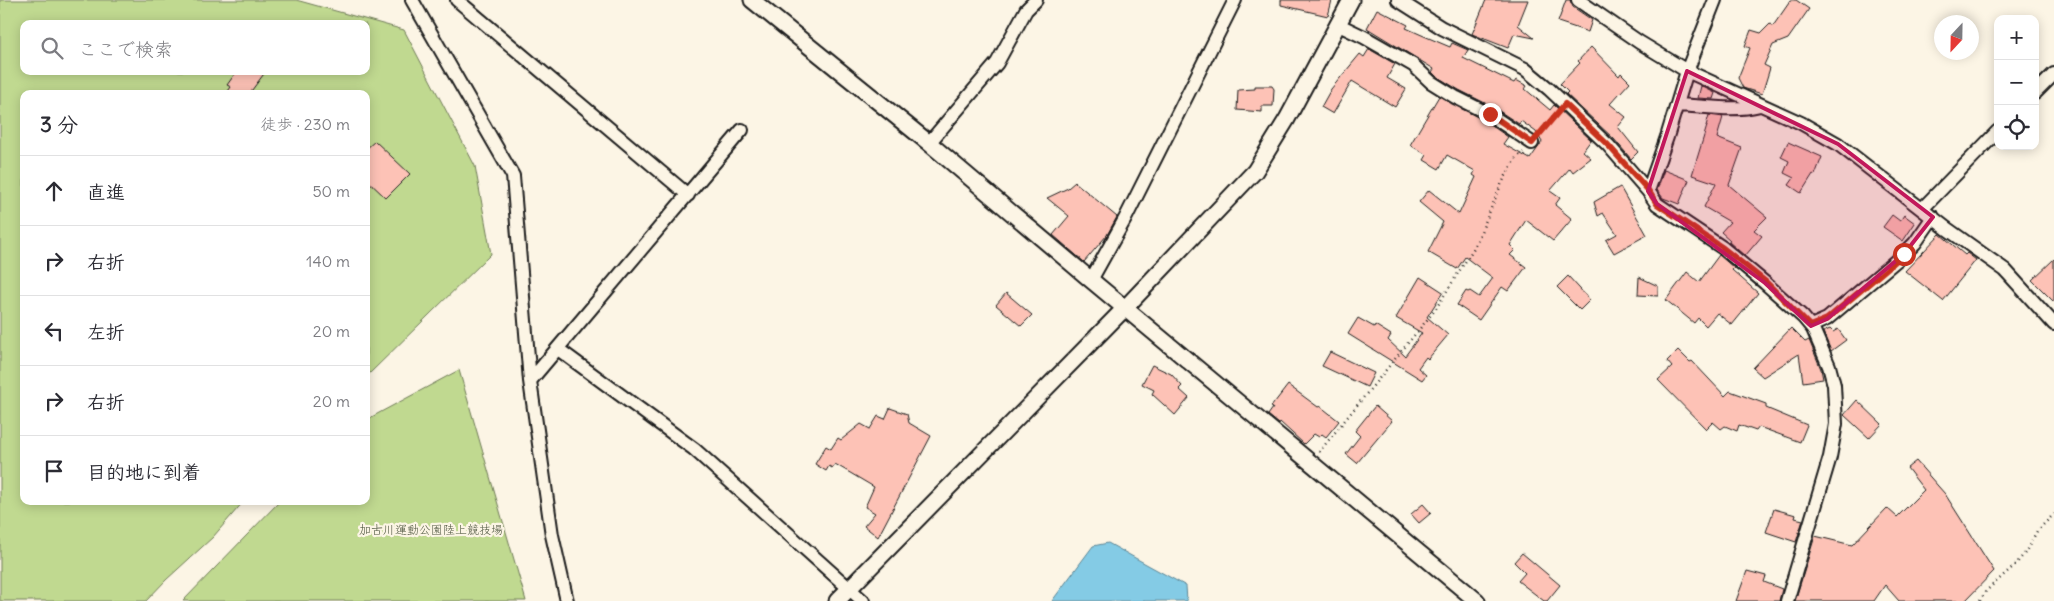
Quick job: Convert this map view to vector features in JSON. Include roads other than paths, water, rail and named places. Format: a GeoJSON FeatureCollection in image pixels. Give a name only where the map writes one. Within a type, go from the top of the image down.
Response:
{"type":"FeatureCollection","features":[{"type":"Feature","properties":{"kind":"street"},"geometry":{"type":"LineString","coordinates":[[412,0],[513,176],[530,381],[552,535],[567,601]]}},
{"type":"Feature","properties":{"kind":"street"},"geometry":{"type":"LineString","coordinates":[[457,0],[688,195]]}},
{"type":"Feature","properties":{"kind":"street"},"geometry":{"type":"LineString","coordinates":[[752,0],[929,143],[1477,601]]}},
{"type":"Feature","properties":{"kind":"street"},"geometry":{"type":"LineString","coordinates":[[929,143],[997,62],[1026,10],[1036,0]]}},
{"type":"Feature","properties":{"kind":"street"},"geometry":{"type":"LineString","coordinates":[[1091,280],[1129,210],[1235,0]]}},
{"type":"Feature","properties":{"kind":"street"},"geometry":{"type":"LineString","coordinates":[[837,601],[1125,308],[1255,171],[1287,119],[1351,0]]}},
{"type":"Feature","properties":{"kind":"street"},"geometry":{"type":"LineString","coordinates":[[1398,0],[1442,28],[1525,69],[1608,145],[1648,190],[1657,204],[1723,248],[1766,282],[1810,326],[1829,366],[1834,385],[1836,424],[1830,457],[1787,601]]}},
{"type":"Feature","properties":{"kind":"street"},"geometry":{"type":"LineString","coordinates":[[1578,0],[1632,38],[1687,71],[1801,123],[1838,144],[2006,270],[2054,324]]}},
{"type":"Feature","properties":{"kind":"street"},"geometry":{"type":"LineString","coordinates":[[1648,190],[1659,164],[1687,71],[1715,0]]}},
{"type":"Feature","properties":{"kind":"street"},"geometry":{"type":"LineString","coordinates":[[1337,24],[1413,65],[1431,82],[1455,97],[1490,114],[1532,143]]}},
{"type":"Feature","properties":{"kind":"street"},"geometry":{"type":"LineString","coordinates":[[2039,89],[2054,74]]}},
{"type":"Feature","properties":{"kind":"street"},"geometry":{"type":"LineString","coordinates":[[1677,104],[1735,108],[1749,108],[1760,105]]}},
{"type":"Feature","properties":{"kind":"street"},"geometry":{"type":"LineString","coordinates":[[530,381],[742,130]]}},
{"type":"Feature","properties":{"kind":"street"},"geometry":{"type":"LineString","coordinates":[[1923,208],[1994,135]]}},
{"type":"Feature","properties":{"kind":"street"},"geometry":{"type":"LineString","coordinates":[[1810,326],[1827,319],[1904,254],[1915,244],[1933,217]]}},
{"type":"Feature","properties":{"kind":"street"},"geometry":{"type":"LineString","coordinates":[[558,349],[694,449],[863,601]]}},
{"type":"Feature","properties":{"kind":"water"},"geometry":{"type":"Polygon","coordinates":[[[1108,543],[1186,586],[1187,601],[1052,601],[1093,546],[1108,543]]]}},
{"type":"Feature","properties":{"kind":"park label","name":"加古川運動公園陸上競技場"},"geometry":{"type":"Point","coordinates":[431,530]}}]}
